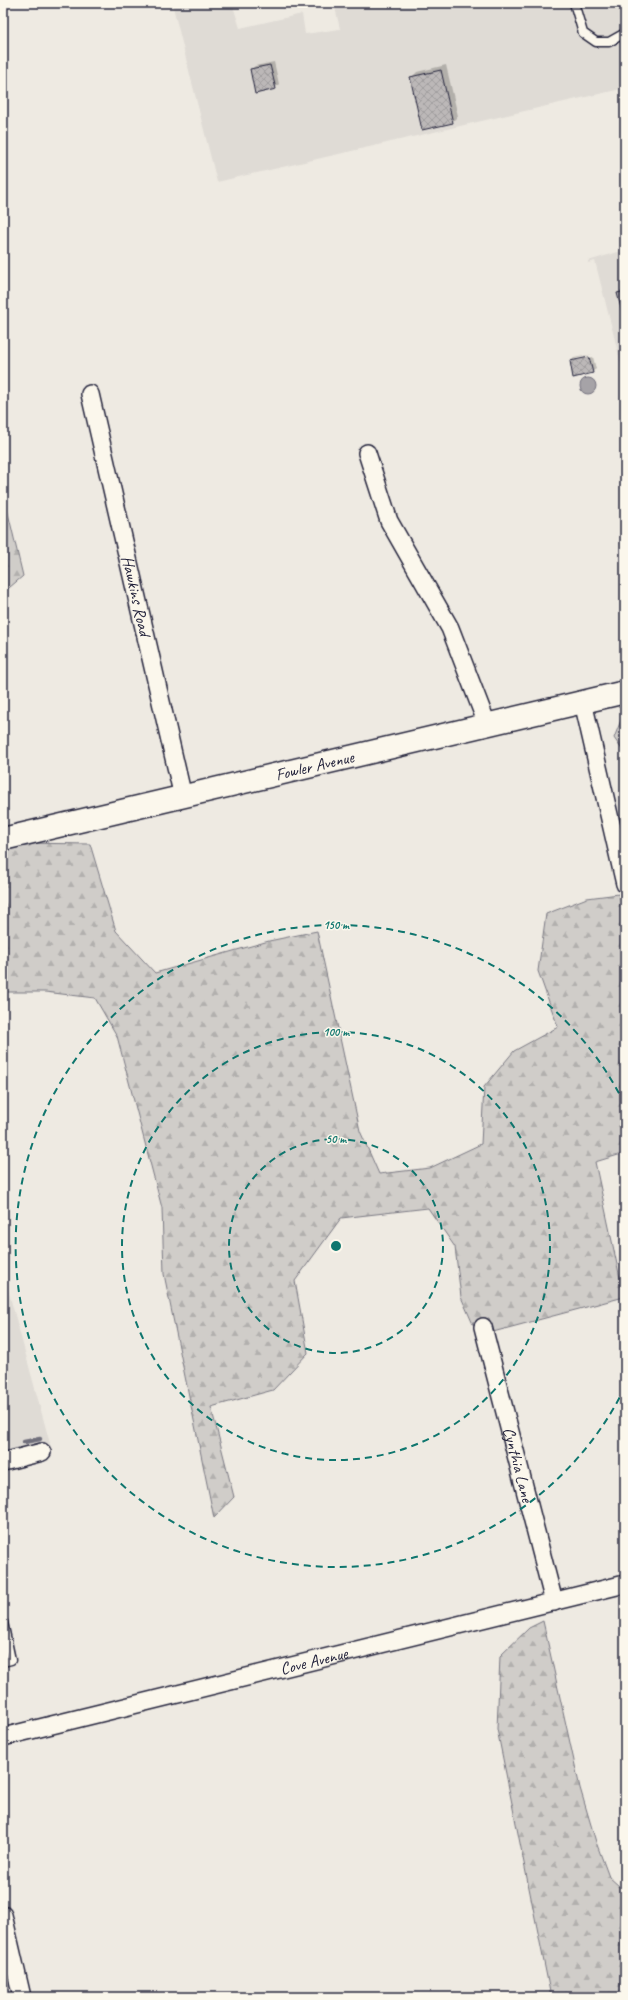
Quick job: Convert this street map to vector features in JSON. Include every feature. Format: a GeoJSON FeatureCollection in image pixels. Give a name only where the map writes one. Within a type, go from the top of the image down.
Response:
{"type":"FeatureCollection","features":[{"type":"Feature","properties":{"kind":"street","name":"Hawkins Road"},"geometry":{"type":"LineString","coordinates":[[90,394],[183,797]]}},
{"type":"Feature","properties":{"kind":"street"},"geometry":{"type":"LineString","coordinates":[[367,453],[389,521],[450,628],[487,724]]}},
{"type":"Feature","properties":{"kind":"street","name":"Fowler Avenue"},"geometry":{"type":"LineString","coordinates":[[3,839],[625,692]]}},
{"type":"Feature","properties":{"kind":"street"},"geometry":{"type":"LineString","coordinates":[[583,702],[625,884]]}},
{"type":"Feature","properties":{"kind":"street","name":"Cynthia Lane"},"geometry":{"type":"LineString","coordinates":[[483,1327],[554,1602]]}},
{"type":"Feature","properties":{"kind":"street"},"geometry":{"type":"LineString","coordinates":[[3,1462],[42,1452]]}},
{"type":"Feature","properties":{"kind":"street","name":"Cove Avenue"},"geometry":{"type":"LineString","coordinates":[[3,1737],[625,1584]]}},
{"type":"Feature","properties":{"kind":"street"},"geometry":{"type":"LineString","coordinates":[[3,1915],[22,1997]]}},
{"type":"Feature","properties":{"kind":"lane"},"geometry":{"type":"LineString","coordinates":[[574,3],[583,32],[596,42],[608,42],[625,33]]}},
{"type":"Feature","properties":{"kind":"lane"},"geometry":{"type":"LineString","coordinates":[[3,1622],[11,1660],[3,1662]]}},
{"type":"Feature","properties":{"kind":"shaded area"},"geometry":{"type":"Polygon","coordinates":[[[172,3],[232,3],[240,28],[302,14],[305,34],[340,29],[334,3],[625,3],[625,88],[217,182],[172,3]]]}},
{"type":"Feature","properties":{"kind":"shaded area"},"geometry":{"type":"Polygon","coordinates":[[[625,250],[625,380],[595,261],[588,263],[588,261],[625,250]]]}},
{"type":"Feature","properties":{"kind":"shaded area"},"geometry":{"type":"Polygon","coordinates":[[[588,378],[595,383],[596,386],[591,393],[588,394],[581,389],[580,386],[585,379],[588,378]]]}},
{"type":"Feature","properties":{"kind":"shaded area"},"geometry":{"type":"Polygon","coordinates":[[[3,1271],[52,1451],[49,1443],[3,1454],[3,1271]]]}},
{"type":"Feature","properties":{"kind":"green space"},"geometry":{"type":"Polygon","coordinates":[[[3,492],[23,576],[3,593],[3,492]]]}},
{"type":"Feature","properties":{"kind":"green space"},"geometry":{"type":"Polygon","coordinates":[[[625,710],[625,754],[614,738],[625,710]]]}},
{"type":"Feature","properties":{"kind":"green space"},"geometry":{"type":"Polygon","coordinates":[[[19,843],[90,844],[116,931],[155,973],[269,941],[317,931],[360,1131],[379,1174],[430,1168],[481,1144],[484,1087],[514,1051],[558,1027],[538,971],[546,914],[587,898],[619,894],[625,921],[625,1153],[595,1162],[624,1297],[493,1332],[489,1318],[473,1322],[476,1331],[461,1297],[455,1247],[428,1208],[341,1218],[295,1281],[308,1353],[273,1390],[211,1407],[234,1497],[214,1518],[164,1274],[162,1208],[117,1036],[95,998],[45,992],[3,992],[3,847],[19,843]]]}},
{"type":"Feature","properties":{"kind":"green space"},"geometry":{"type":"Polygon","coordinates":[[[543,1621],[580,1788],[596,1842],[609,1877],[619,1886],[625,1884],[625,1997],[551,1997],[497,1729],[500,1656],[529,1628],[543,1621]]]}},
{"type":"Feature","properties":{"kind":"building"},"geometry":{"type":"Polygon","coordinates":[[[270,65],[276,89],[255,94],[250,69],[270,65]]]}},
{"type":"Feature","properties":{"kind":"building"},"geometry":{"type":"Polygon","coordinates":[[[441,70],[453,123],[422,130],[410,77],[441,70]]]}},
{"type":"Feature","properties":{"kind":"building"},"geometry":{"type":"Polygon","coordinates":[[[625,291],[625,316],[623,316],[617,293],[625,291]]]}},
{"type":"Feature","properties":{"kind":"building"},"geometry":{"type":"Polygon","coordinates":[[[589,357],[593,373],[573,378],[570,361],[589,357]]]}},
{"type":"Feature","properties":{"kind":"waterway"},"geometry":{"type":"LineString","coordinates":[[24,1442],[40,1439]]}}]}
